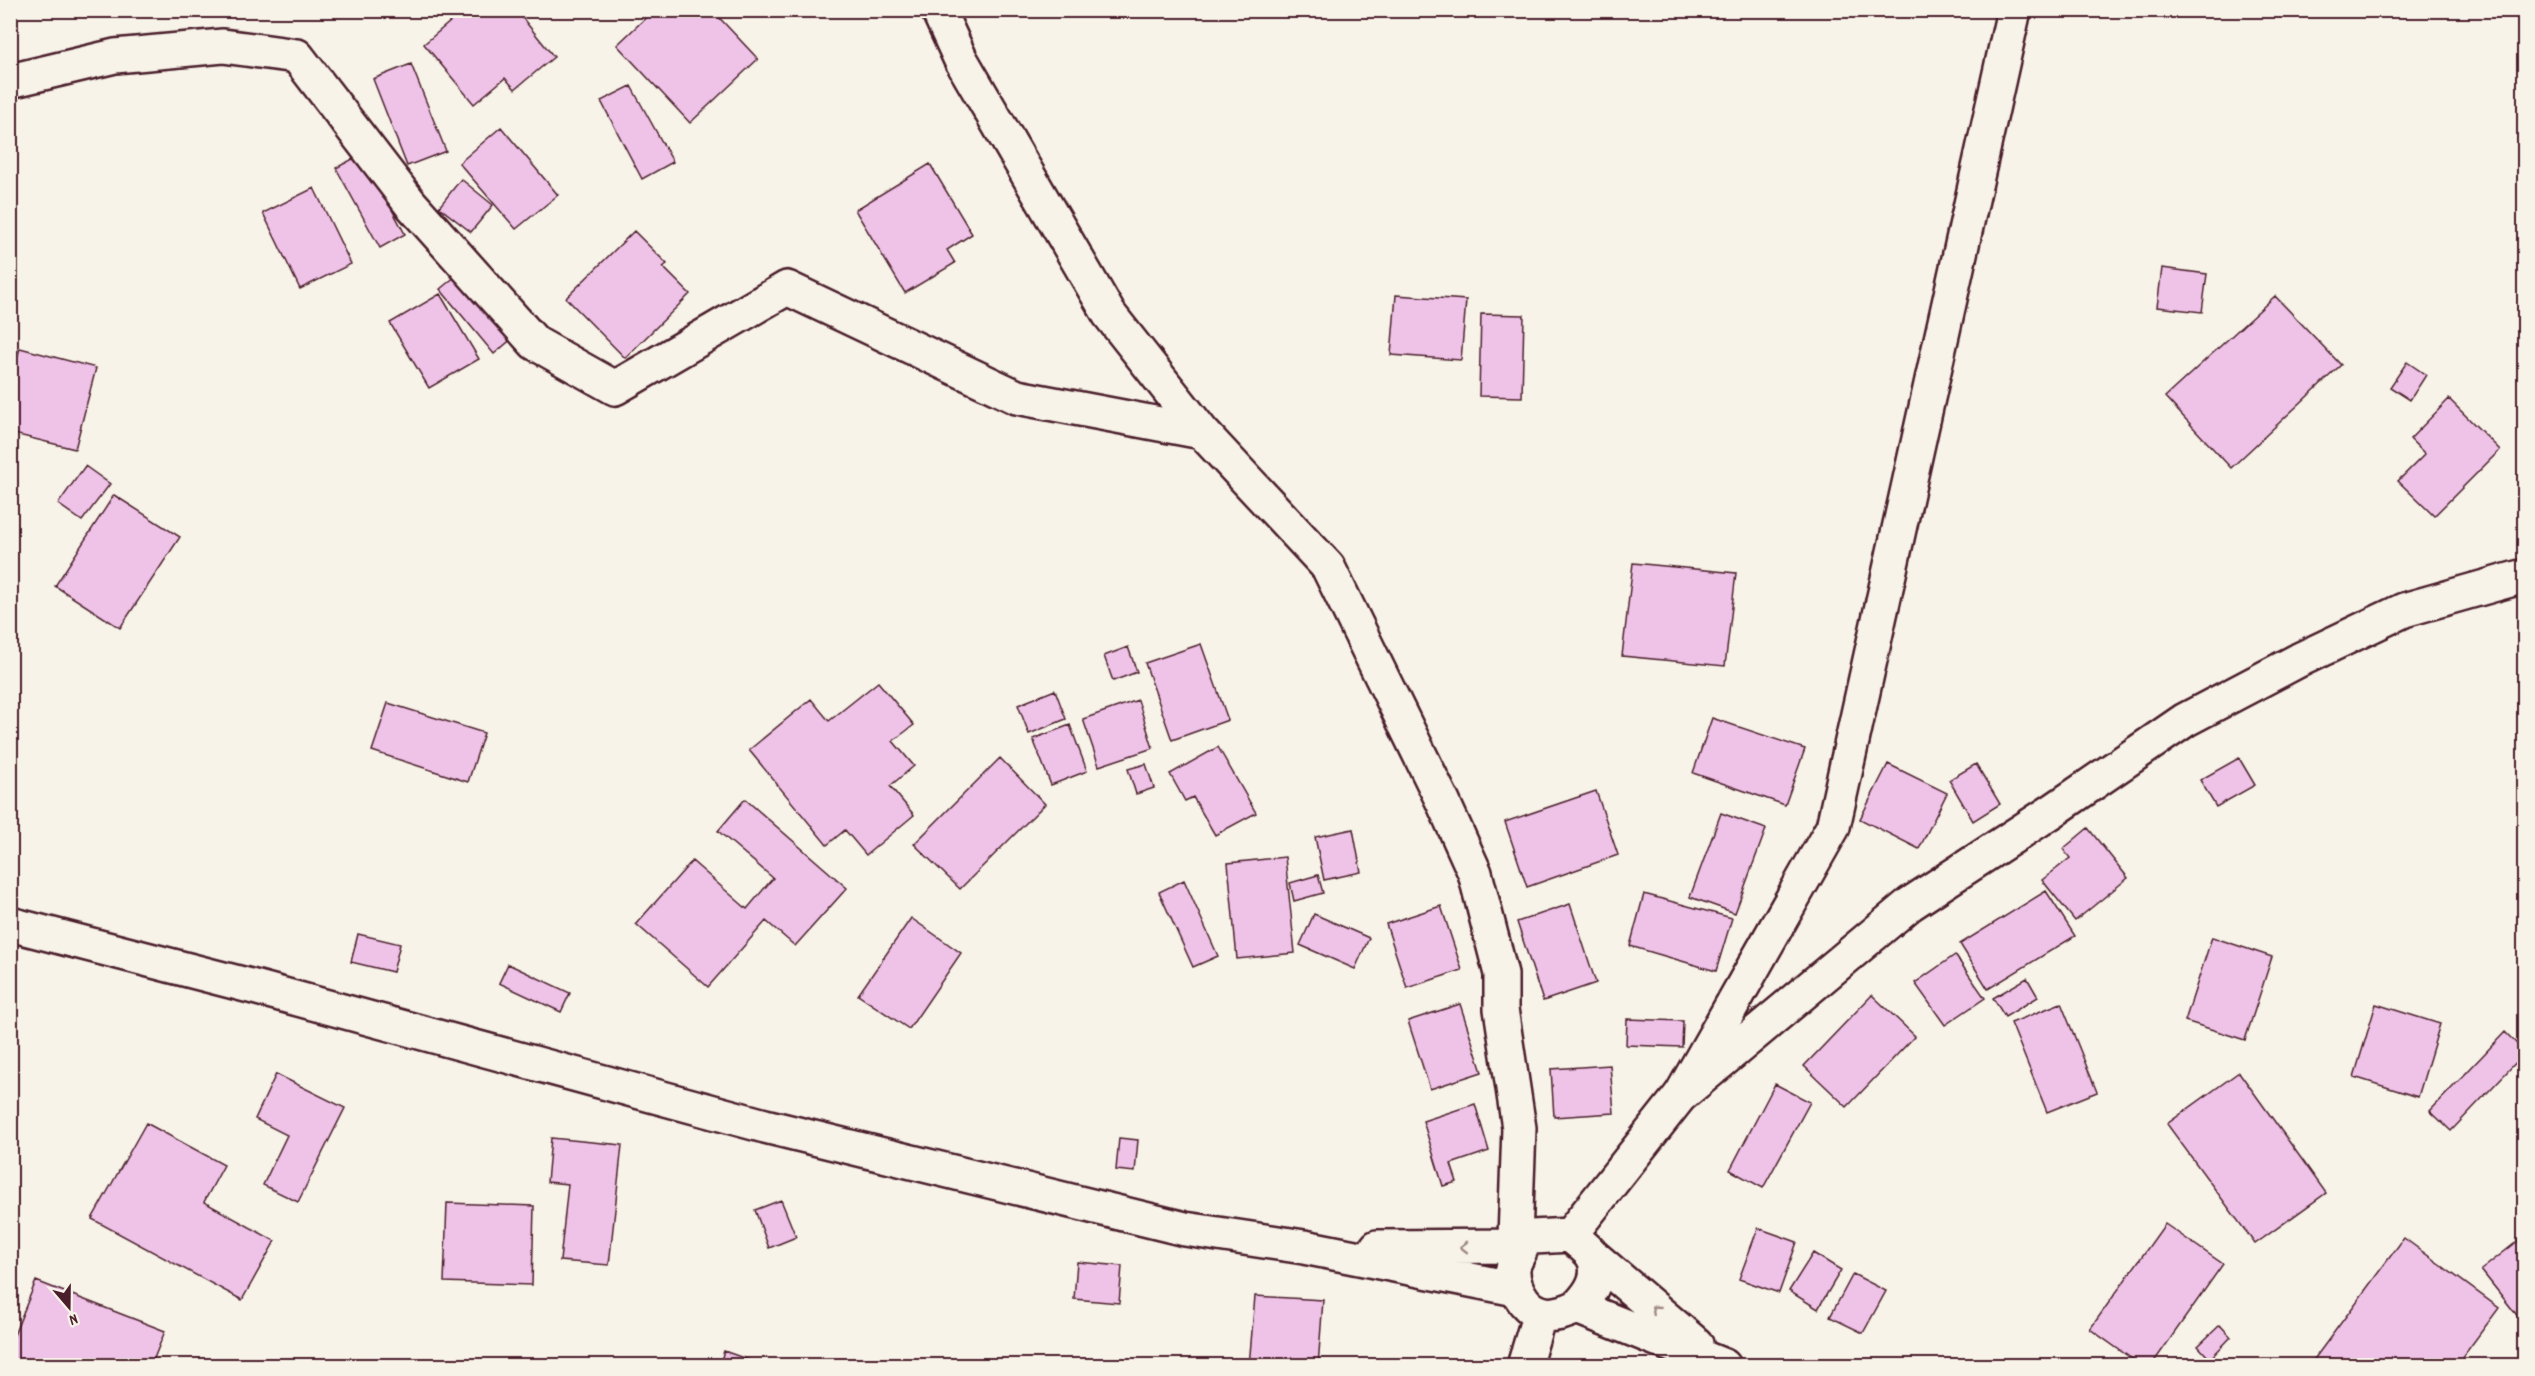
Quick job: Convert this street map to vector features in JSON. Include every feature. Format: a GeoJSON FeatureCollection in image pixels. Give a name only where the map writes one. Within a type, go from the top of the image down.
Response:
{"type":"FeatureCollection","features":[{"type":"Feature","properties":{"kind":"street"},"geometry":{"type":"LineString","coordinates":[[938,10],[960,58],[1109,314],[1202,432],[1328,567],[1475,873],[1501,974],[1501,1009],[1519,1128],[1518,1242],[1513,1267],[1516,1289],[1527,1304],[1540,1313],[1561,1314],[1577,1307],[1590,1294],[1596,1275],[1581,1246]]}},
{"type":"Feature","properties":{"kind":"street"},"geometry":{"type":"LineString","coordinates":[[1581,1246],[1680,1096],[1833,827],[2014,10]]}},
{"type":"Feature","properties":{"kind":"street"},"geometry":{"type":"LineString","coordinates":[[10,81],[115,56],[223,46],[297,56],[410,203],[535,343],[615,388],[787,288],[1017,397],[1202,432]]}},
{"type":"Feature","properties":{"kind":"street"},"geometry":{"type":"LineString","coordinates":[[1680,1096],[1910,904],[2054,810],[2185,720],[2299,660],[2404,610],[2524,576]]}},
{"type":"Feature","properties":{"kind":"street"},"geometry":{"type":"LineString","coordinates":[[10,924],[265,990],[765,1126],[1185,1229],[1304,1247],[1516,1289]]}},
{"type":"Feature","properties":{"kind":"street"},"geometry":{"type":"LineString","coordinates":[[1304,1247],[1518,1242],[1581,1246],[1720,1363]]}},
{"type":"Feature","properties":{"kind":"street"},"geometry":{"type":"LineString","coordinates":[[1577,1307],[1720,1363]]}},
{"type":"Feature","properties":{"kind":"street"},"geometry":{"type":"LineString","coordinates":[[1524,1365],[1540,1313]]}},
{"type":"Feature","properties":{"kind":"building"},"geometry":{"type":"Polygon","coordinates":[[[464,10],[516,10],[554,57],[515,89],[505,78],[474,104],[424,44],[464,10]]]}},
{"type":"Feature","properties":{"kind":"building"},"geometry":{"type":"Polygon","coordinates":[[[654,10],[712,10],[758,59],[690,123],[617,45],[654,10]]]}},
{"type":"Feature","properties":{"kind":"building"},"geometry":{"type":"Polygon","coordinates":[[[411,64],[446,151],[407,166],[373,79],[411,64]]]}},
{"type":"Feature","properties":{"kind":"building"},"geometry":{"type":"Polygon","coordinates":[[[631,86],[673,162],[642,179],[601,101],[631,86]]]}},
{"type":"Feature","properties":{"kind":"building"},"geometry":{"type":"Polygon","coordinates":[[[501,127],[558,195],[516,229],[459,163],[501,127]]]}},
{"type":"Feature","properties":{"kind":"building"},"geometry":{"type":"Polygon","coordinates":[[[362,154],[405,234],[380,248],[336,168],[362,154]]]}},
{"type":"Feature","properties":{"kind":"building"},"geometry":{"type":"Polygon","coordinates":[[[930,164],[972,234],[947,250],[955,263],[905,293],[855,210],[930,164]]]}},
{"type":"Feature","properties":{"kind":"building"},"geometry":{"type":"Polygon","coordinates":[[[461,179],[493,205],[471,232],[439,207],[461,179]]]}},
{"type":"Feature","properties":{"kind":"building"},"geometry":{"type":"Polygon","coordinates":[[[314,188],[351,264],[300,289],[263,213],[314,188]]]}},
{"type":"Feature","properties":{"kind":"building"},"geometry":{"type":"Polygon","coordinates":[[[634,231],[667,264],[663,267],[690,294],[625,358],[566,298],[634,231]]]}},
{"type":"Feature","properties":{"kind":"building"},"geometry":{"type":"Polygon","coordinates":[[[467,267],[520,332],[494,354],[440,289],[467,267]]]}},
{"type":"Feature","properties":{"kind":"building"},"geometry":{"type":"Polygon","coordinates":[[[2162,268],[2207,274],[2202,312],[2157,307],[2162,268]]]}},
{"type":"Feature","properties":{"kind":"building"},"geometry":{"type":"Polygon","coordinates":[[[440,294],[479,359],[429,388],[390,323],[440,294]]]}},
{"type":"Feature","properties":{"kind":"building"},"geometry":{"type":"Polygon","coordinates":[[[1396,295],[1466,300],[1461,360],[1391,355],[1396,295]]]}},
{"type":"Feature","properties":{"kind":"building"},"geometry":{"type":"Polygon","coordinates":[[[2275,296],[2341,365],[2231,468],[2165,397],[2275,296]]]}},
{"type":"Feature","properties":{"kind":"building"},"geometry":{"type":"Polygon","coordinates":[[[1481,314],[1524,315],[1522,397],[1479,396],[1481,314]]]}},
{"type":"Feature","properties":{"kind":"building"},"geometry":{"type":"Polygon","coordinates":[[[20,348],[96,368],[75,449],[10,433],[10,382],[20,348]]]}},
{"type":"Feature","properties":{"kind":"building"},"geometry":{"type":"Polygon","coordinates":[[[2407,362],[2426,375],[2410,400],[2390,387],[2407,362]]]}},
{"type":"Feature","properties":{"kind":"building"},"geometry":{"type":"Polygon","coordinates":[[[2449,399],[2500,450],[2434,516],[2398,481],[2425,454],[2410,439],[2449,399]]]}},
{"type":"Feature","properties":{"kind":"building"},"geometry":{"type":"Polygon","coordinates":[[[85,466],[110,484],[82,521],[58,504],[85,466]]]}},
{"type":"Feature","properties":{"kind":"building"},"geometry":{"type":"Polygon","coordinates":[[[114,495],[180,537],[120,628],[55,586],[114,495]]]}},
{"type":"Feature","properties":{"kind":"building"},"geometry":{"type":"Polygon","coordinates":[[[1633,563],[1736,573],[1725,666],[1622,656],[1633,563]]]}},
{"type":"Feature","properties":{"kind":"building"},"geometry":{"type":"Polygon","coordinates":[[[1201,644],[1228,720],[1172,740],[1145,663],[1201,644]]]}},
{"type":"Feature","properties":{"kind":"building"},"geometry":{"type":"Polygon","coordinates":[[[1128,647],[1137,672],[1113,681],[1104,656],[1128,647]]]}},
{"type":"Feature","properties":{"kind":"building"},"geometry":{"type":"Polygon","coordinates":[[[878,682],[914,725],[893,741],[914,766],[890,786],[914,815],[866,855],[845,830],[827,845],[749,750],[811,699],[829,721],[878,682]]]}},
{"type":"Feature","properties":{"kind":"building"},"geometry":{"type":"Polygon","coordinates":[[[1055,690],[1066,719],[1029,734],[1018,705],[1055,690]]]}},
{"type":"Feature","properties":{"kind":"building"},"geometry":{"type":"Polygon","coordinates":[[[1138,700],[1153,748],[1099,766],[1083,719],[1138,700]]]}},
{"type":"Feature","properties":{"kind":"building"},"geometry":{"type":"Polygon","coordinates":[[[388,703],[484,733],[468,782],[372,751],[388,703]]]}},
{"type":"Feature","properties":{"kind":"building"},"geometry":{"type":"Polygon","coordinates":[[[1712,718],[1805,749],[1785,805],[1693,773],[1712,718]]]}},
{"type":"Feature","properties":{"kind":"building"},"geometry":{"type":"Polygon","coordinates":[[[1070,725],[1087,771],[1051,785],[1033,739],[1070,725]]]}},
{"type":"Feature","properties":{"kind":"building"},"geometry":{"type":"Polygon","coordinates":[[[1218,747],[1256,813],[1215,835],[1193,797],[1185,801],[1170,774],[1218,747]]]}},
{"type":"Feature","properties":{"kind":"building"},"geometry":{"type":"Polygon","coordinates":[[[1000,758],[1045,804],[960,889],[914,844],[1000,758]]]}},
{"type":"Feature","properties":{"kind":"building"},"geometry":{"type":"Polygon","coordinates":[[[2239,758],[2255,785],[2216,807],[2200,780],[2239,758]]]}},
{"type":"Feature","properties":{"kind":"building"},"geometry":{"type":"Polygon","coordinates":[[[1146,764],[1154,788],[1136,794],[1128,769],[1146,764]]]}},
{"type":"Feature","properties":{"kind":"building"},"geometry":{"type":"Polygon","coordinates":[[[1888,764],[1947,793],[1919,849],[1860,819],[1888,764]]]}},
{"type":"Feature","properties":{"kind":"building"},"geometry":{"type":"Polygon","coordinates":[[[1976,764],[2000,804],[1973,821],[1949,780],[1976,764]]]}},
{"type":"Feature","properties":{"kind":"building"},"geometry":{"type":"Polygon","coordinates":[[[1596,791],[1618,855],[1527,887],[1505,822],[1596,791]]]}},
{"type":"Feature","properties":{"kind":"building"},"geometry":{"type":"Polygon","coordinates":[[[745,799],[847,888],[795,946],[766,921],[708,987],[636,924],[692,861],[747,909],[773,878],[718,831],[745,799]]]}},
{"type":"Feature","properties":{"kind":"building"},"geometry":{"type":"Polygon","coordinates":[[[1721,813],[1766,829],[1735,913],[1690,897],[1721,813]]]}},
{"type":"Feature","properties":{"kind":"building"},"geometry":{"type":"Polygon","coordinates":[[[2088,828],[2128,878],[2075,921],[2042,880],[2070,858],[2063,849],[2088,828]]]}},
{"type":"Feature","properties":{"kind":"building"},"geometry":{"type":"Polygon","coordinates":[[[1353,829],[1361,872],[1324,880],[1315,837],[1353,829]]]}},
{"type":"Feature","properties":{"kind":"building"},"geometry":{"type":"Polygon","coordinates":[[[1285,857],[1295,953],[1237,959],[1228,863],[1285,857]]]}},
{"type":"Feature","properties":{"kind":"building"},"geometry":{"type":"Polygon","coordinates":[[[1318,875],[1323,893],[1294,901],[1290,883],[1318,875]]]}},
{"type":"Feature","properties":{"kind":"building"},"geometry":{"type":"Polygon","coordinates":[[[1184,880],[1218,956],[1193,967],[1159,892],[1184,880]]]}},
{"type":"Feature","properties":{"kind":"building"},"geometry":{"type":"Polygon","coordinates":[[[2046,891],[2075,936],[1988,989],[1960,944],[2046,891]]]}},
{"type":"Feature","properties":{"kind":"building"},"geometry":{"type":"Polygon","coordinates":[[[1644,894],[1732,918],[1716,971],[1630,946],[1644,894]]]}},
{"type":"Feature","properties":{"kind":"building"},"geometry":{"type":"Polygon","coordinates":[[[1570,904],[1596,983],[1543,1001],[1517,922],[1570,904]]]}},
{"type":"Feature","properties":{"kind":"building"},"geometry":{"type":"Polygon","coordinates":[[[1441,906],[1462,970],[1407,988],[1386,924],[1441,906]]]}},
{"type":"Feature","properties":{"kind":"building"},"geometry":{"type":"Polygon","coordinates":[[[1314,914],[1369,938],[1355,969],[1300,945],[1314,914]]]}},
{"type":"Feature","properties":{"kind":"building"},"geometry":{"type":"Polygon","coordinates":[[[911,918],[961,953],[909,1029],[858,995],[911,918]]]}},
{"type":"Feature","properties":{"kind":"building"},"geometry":{"type":"Polygon","coordinates":[[[358,934],[400,944],[393,972],[351,962],[358,934]]]}},
{"type":"Feature","properties":{"kind":"building"},"geometry":{"type":"Polygon","coordinates":[[[2212,937],[2272,957],[2245,1040],[2185,1021],[2212,937]]]}},
{"type":"Feature","properties":{"kind":"building"},"geometry":{"type":"Polygon","coordinates":[[[1955,955],[1985,998],[1945,1025],[1915,983],[1955,955]]]}},
{"type":"Feature","properties":{"kind":"building"},"geometry":{"type":"Polygon","coordinates":[[[508,964],[570,993],[561,1012],[499,983],[508,964]]]}},
{"type":"Feature","properties":{"kind":"building"},"geometry":{"type":"Polygon","coordinates":[[[2027,978],[2038,997],[2005,1017],[1993,998],[2027,978]]]}},
{"type":"Feature","properties":{"kind":"building"},"geometry":{"type":"Polygon","coordinates":[[[1872,995],[1915,1036],[1847,1107],[1804,1066],[1872,995]]]}},
{"type":"Feature","properties":{"kind":"building"},"geometry":{"type":"Polygon","coordinates":[[[2061,1003],[2097,1092],[2047,1112],[2011,1023],[2061,1003]]]}},
{"type":"Feature","properties":{"kind":"building"},"geometry":{"type":"Polygon","coordinates":[[[1460,1004],[1482,1072],[1430,1089],[1408,1021],[1460,1004]]]}},
{"type":"Feature","properties":{"kind":"building"},"geometry":{"type":"Polygon","coordinates":[[[2376,1004],[2440,1024],[2418,1097],[2354,1077],[2376,1004]]]}},
{"type":"Feature","properties":{"kind":"building"},"geometry":{"type":"Polygon","coordinates":[[[1627,1019],[1683,1021],[1682,1047],[1626,1045],[1627,1019]]]}},
{"type":"Feature","properties":{"kind":"building"},"geometry":{"type":"Polygon","coordinates":[[[2505,1032],[2524,1051],[2524,1054],[2451,1131],[2430,1111],[2505,1032]]]}},
{"type":"Feature","properties":{"kind":"building"},"geometry":{"type":"Polygon","coordinates":[[[1610,1065],[1614,1113],[1554,1117],[1551,1069],[1610,1065]]]}},
{"type":"Feature","properties":{"kind":"building"},"geometry":{"type":"Polygon","coordinates":[[[2239,1072],[2326,1193],[2255,1244],[2167,1124],[2239,1072]]]}},
{"type":"Feature","properties":{"kind":"building"},"geometry":{"type":"Polygon","coordinates":[[[276,1074],[345,1108],[298,1202],[263,1185],[287,1135],[255,1119],[276,1074]]]}},
{"type":"Feature","properties":{"kind":"building"},"geometry":{"type":"Polygon","coordinates":[[[1775,1084],[1810,1102],[1763,1188],[1730,1170],[1775,1084]]]}},
{"type":"Feature","properties":{"kind":"building"},"geometry":{"type":"Polygon","coordinates":[[[1475,1104],[1489,1151],[1451,1164],[1457,1182],[1443,1186],[1423,1121],[1475,1104]]]}},
{"type":"Feature","properties":{"kind":"building"},"geometry":{"type":"Polygon","coordinates":[[[146,1123],[224,1165],[204,1202],[275,1241],[242,1300],[92,1219],[146,1123]]]}},
{"type":"Feature","properties":{"kind":"building"},"geometry":{"type":"Polygon","coordinates":[[[551,1138],[622,1145],[609,1265],[560,1261],[568,1184],[547,1182],[551,1138]]]}},
{"type":"Feature","properties":{"kind":"building"},"geometry":{"type":"Polygon","coordinates":[[[1119,1138],[1138,1140],[1135,1172],[1116,1170],[1119,1138]]]}},
{"type":"Feature","properties":{"kind":"building"},"geometry":{"type":"Polygon","coordinates":[[[781,1200],[796,1237],[769,1248],[755,1210],[781,1200]]]}},
{"type":"Feature","properties":{"kind":"building"},"geometry":{"type":"Polygon","coordinates":[[[447,1203],[534,1206],[532,1285],[444,1282],[447,1203]]]}},
{"type":"Feature","properties":{"kind":"building"},"geometry":{"type":"Polygon","coordinates":[[[2165,1224],[2223,1264],[2151,1366],[2142,1366],[2090,1329],[2165,1224]]]}},
{"type":"Feature","properties":{"kind":"building"},"geometry":{"type":"Polygon","coordinates":[[[1758,1228],[1797,1242],[1779,1293],[1739,1279],[1758,1228]]]}},
{"type":"Feature","properties":{"kind":"building"},"geometry":{"type":"Polygon","coordinates":[[[2404,1238],[2499,1308],[2456,1366],[2309,1366],[2404,1238]]]}},
{"type":"Feature","properties":{"kind":"building"},"geometry":{"type":"Polygon","coordinates":[[[2524,1238],[2524,1324],[2481,1270],[2524,1238]]]}},
{"type":"Feature","properties":{"kind":"building"},"geometry":{"type":"Polygon","coordinates":[[[1813,1253],[1841,1270],[1818,1309],[1789,1291],[1813,1253]]]}},
{"type":"Feature","properties":{"kind":"building"},"geometry":{"type":"Polygon","coordinates":[[[1077,1262],[1122,1266],[1119,1303],[1074,1299],[1077,1262]]]}},
{"type":"Feature","properties":{"kind":"building"},"geometry":{"type":"Polygon","coordinates":[[[1853,1274],[1886,1291],[1863,1333],[1830,1317],[1853,1274]]]}},
{"type":"Feature","properties":{"kind":"building"},"geometry":{"type":"Polygon","coordinates":[[[36,1281],[165,1331],[151,1366],[10,1366],[10,1345],[36,1281]]]}},
{"type":"Feature","properties":{"kind":"building"},"geometry":{"type":"Polygon","coordinates":[[[1255,1296],[1323,1300],[1318,1366],[1249,1366],[1255,1296]]]}},
{"type":"Feature","properties":{"kind":"building"},"geometry":{"type":"Polygon","coordinates":[[[2220,1325],[2231,1337],[2210,1359],[2198,1346],[2220,1325]]]}},
{"type":"Feature","properties":{"kind":"building"},"geometry":{"type":"Polygon","coordinates":[[[724,1351],[766,1366],[719,1366],[724,1351]]]}}]}
